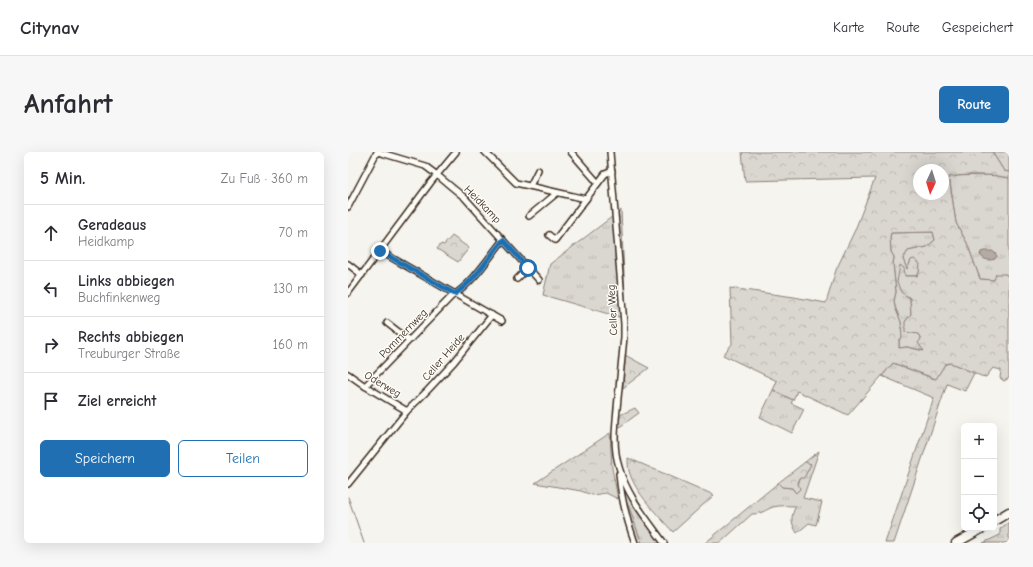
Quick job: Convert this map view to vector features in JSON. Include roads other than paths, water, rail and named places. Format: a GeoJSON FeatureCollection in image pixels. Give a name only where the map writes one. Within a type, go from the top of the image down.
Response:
{"type":"FeatureCollection","features":[{"type":"Feature","properties":{"kind":"highway"},"geometry":{"type":"LineString","coordinates":[[997,519],[1009,512]]}},
{"type":"Feature","properties":{"kind":"highway"},"geometry":{"type":"LineString","coordinates":[[956,543],[978,531]]}},
{"type":"Feature","properties":{"kind":"street","name":"Heidkamp"},"geometry":{"type":"LineString","coordinates":[[377,152],[425,166],[437,175],[465,198],[539,280]]}},
{"type":"Feature","properties":{"kind":"street"},"geometry":{"type":"LineString","coordinates":[[348,207],[377,152]]}},
{"type":"Feature","properties":{"kind":"street"},"geometry":{"type":"LineString","coordinates":[[348,293],[456,152]]}},
{"type":"Feature","properties":{"kind":"street"},"geometry":{"type":"LineString","coordinates":[[485,152],[516,183],[586,199]]}},
{"type":"Feature","properties":{"kind":"street"},"geometry":{"type":"LineString","coordinates":[[571,152],[598,183]]}},
{"type":"Feature","properties":{"kind":"street","name":"Celler Weg"},"geometry":{"type":"LineString","coordinates":[[610,152],[624,324],[615,429],[615,447],[619,467],[620,490],[625,513],[635,543]]}},
{"type":"Feature","properties":{"kind":"street"},"geometry":{"type":"LineString","coordinates":[[530,186],[538,170]]}},
{"type":"Feature","properties":{"kind":"street"},"geometry":{"type":"LineString","coordinates":[[549,235],[555,240],[605,174],[612,171]]}},
{"type":"Feature","properties":{"kind":"street"},"geometry":{"type":"LineString","coordinates":[[529,216],[557,193]]}},
{"type":"Feature","properties":{"kind":"street","name":"Pommernweg"},"geometry":{"type":"LineString","coordinates":[[365,386],[451,296],[462,289],[478,273],[503,240]]}},
{"type":"Feature","properties":{"kind":"street"},"geometry":{"type":"LineString","coordinates":[[380,251],[502,321]]}},
{"type":"Feature","properties":{"kind":"street"},"geometry":{"type":"LineString","coordinates":[[348,264],[362,275]]}},
{"type":"Feature","properties":{"kind":"street"},"geometry":{"type":"LineString","coordinates":[[517,279],[528,268]]}},
{"type":"Feature","properties":{"kind":"street","name":"Celler Heide"},"geometry":{"type":"LineString","coordinates":[[348,484],[407,411],[454,362],[492,314]]}},
{"type":"Feature","properties":{"kind":"street"},"geometry":{"type":"LineString","coordinates":[[387,323],[409,340]]}},
{"type":"Feature","properties":{"kind":"street","name":"Oderweg"},"geometry":{"type":"LineString","coordinates":[[348,374],[407,411]]}},
{"type":"Feature","properties":{"kind":"street","name":"Celler Weg"},"geometry":{"type":"LineString","coordinates":[[619,467],[640,510],[664,543]]}},
{"type":"Feature","properties":{"kind":"water"},"geometry":{"type":"Polygon","coordinates":[[[992,251],[997,256],[993,260],[985,259],[980,255],[981,252],[992,251]]]}},
{"type":"Feature","properties":{"kind":"waterway"},"geometry":{"type":"LineString","coordinates":[[348,497],[364,543]]}}]}
